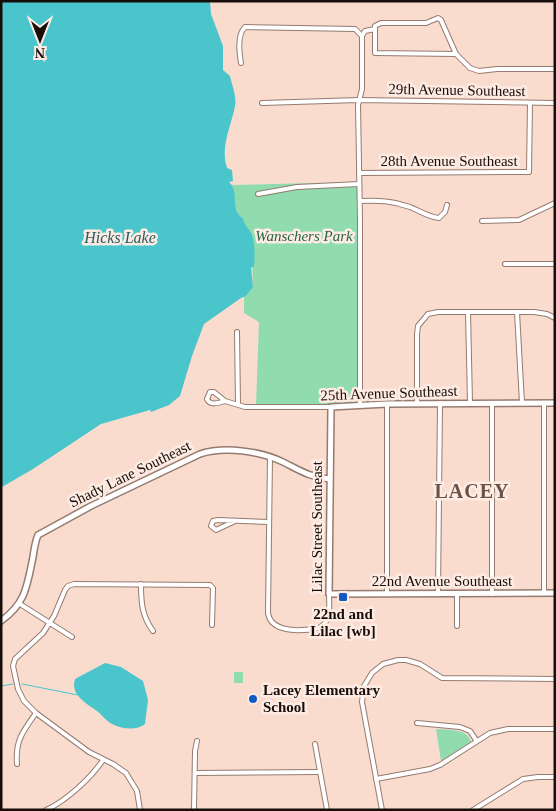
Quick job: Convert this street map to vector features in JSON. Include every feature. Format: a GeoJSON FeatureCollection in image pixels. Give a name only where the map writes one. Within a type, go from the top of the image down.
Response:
{"type":"FeatureCollection","features":[{"type":"Feature","properties":{"kind":"street"},"geometry":{"type":"LineString","coordinates":[[456,54],[375,53],[375,29],[379,23],[426,23],[438,18],[441,20],[456,54],[467,66],[479,71],[497,69],[555,69]]}},
{"type":"Feature","properties":{"kind":"street"},"geometry":{"type":"LineString","coordinates":[[240,63],[239,49],[242,30],[245,27],[355,29],[362,36]]}},
{"type":"Feature","properties":{"kind":"street"},"geometry":{"type":"LineString","coordinates":[[360,405],[359,100],[362,89],[362,36],[365,31],[375,29]]}},
{"type":"Feature","properties":{"kind":"street","name":"29th Avenue Southeast"},"geometry":{"type":"LineString","coordinates":[[262,104],[359,100],[555,103]]}},
{"type":"Feature","properties":{"kind":"street","name":"28th Avenue Southeast"},"geometry":{"type":"LineString","coordinates":[[359,173],[529,172],[530,103]]}},
{"type":"Feature","properties":{"kind":"street"},"geometry":{"type":"LineString","coordinates":[[258,194],[297,187],[359,184]]}},
{"type":"Feature","properties":{"kind":"street"},"geometry":{"type":"LineString","coordinates":[[360,200],[387,201],[439,218],[445,212],[447,205]]}},
{"type":"Feature","properties":{"kind":"street"},"geometry":{"type":"LineString","coordinates":[[482,221],[519,220],[555,203]]}},
{"type":"Feature","properties":{"kind":"street"},"geometry":{"type":"LineString","coordinates":[[505,264],[555,264]]}},
{"type":"Feature","properties":{"kind":"street"},"geometry":{"type":"LineString","coordinates":[[417,404],[418,326],[428,314],[438,312],[517,312],[547,314],[555,318]]}},
{"type":"Feature","properties":{"kind":"street"},"geometry":{"type":"LineString","coordinates":[[468,312],[470,403]]}},
{"type":"Feature","properties":{"kind":"street"},"geometry":{"type":"LineString","coordinates":[[517,312],[522,403]]}},
{"type":"Feature","properties":{"kind":"street"},"geometry":{"type":"LineString","coordinates":[[237,332],[238,404]]}},
{"type":"Feature","properties":{"kind":"street","name":"25th Avenue Southeast"},"geometry":{"type":"LineString","coordinates":[[225,401],[214,392],[210,392],[208,395],[208,401],[212,403],[225,401],[245,407],[272,408],[440,403],[555,403]]}},
{"type":"Feature","properties":{"kind":"street"},"geometry":{"type":"LineString","coordinates":[[438,594],[440,403]]}},
{"type":"Feature","properties":{"kind":"street"},"geometry":{"type":"LineString","coordinates":[[492,403],[492,594]]}},
{"type":"Feature","properties":{"kind":"street"},"geometry":{"type":"LineString","coordinates":[[544,403],[544,593]]}},
{"type":"Feature","properties":{"kind":"street"},"geometry":{"type":"LineString","coordinates":[[387,404],[387,594]]}},
{"type":"Feature","properties":{"kind":"street","name":"Lilac Street Southeast"},"geometry":{"type":"LineString","coordinates":[[269,522],[268,617],[273,624],[280,628],[304,629],[324,625],[328,620],[329,611],[330,407]]}},
{"type":"Feature","properties":{"kind":"street","name":"Shady Lane Southeast"},"geometry":{"type":"LineString","coordinates":[[1,621],[20,604],[26,590],[38,535],[200,454],[216,450],[255,453],[270,457],[304,474],[330,479]]}},
{"type":"Feature","properties":{"kind":"street"},"geometry":{"type":"LineString","coordinates":[[235,521],[216,530],[211,526],[213,521],[218,520],[269,522],[270,457]]}},
{"type":"Feature","properties":{"kind":"street"},"geometry":{"type":"LineString","coordinates":[[140,810],[139,797],[131,779],[120,768],[89,752],[36,713],[24,701],[18,689],[13,663],[15,659],[37,640],[50,624],[68,586],[74,584],[210,585],[213,588],[212,625]]}},
{"type":"Feature","properties":{"kind":"street"},"geometry":{"type":"LineString","coordinates":[[142,584],[142,610],[147,623],[153,631]]}},
{"type":"Feature","properties":{"kind":"street","name":"22nd Avenue Southeast"},"geometry":{"type":"LineString","coordinates":[[329,594],[555,593]]}},
{"type":"Feature","properties":{"kind":"street"},"geometry":{"type":"LineString","coordinates":[[457,594],[457,626]]}},
{"type":"Feature","properties":{"kind":"street"},"geometry":{"type":"LineString","coordinates":[[20,604],[72,637]]}},
{"type":"Feature","properties":{"kind":"street"},"geometry":{"type":"LineString","coordinates":[[382,810],[362,708],[362,694],[367,680],[377,668],[383,664],[406,660],[420,664],[442,678],[555,679]]}},
{"type":"Feature","properties":{"kind":"street"},"geometry":{"type":"LineString","coordinates":[[17,764],[17,749],[20,736],[36,713]]}},
{"type":"Feature","properties":{"kind":"street"},"geometry":{"type":"LineString","coordinates":[[417,723],[460,727],[470,731],[476,740]]}},
{"type":"Feature","properties":{"kind":"street"},"geometry":{"type":"LineString","coordinates":[[376,779],[430,769],[440,765],[490,732],[508,729],[555,729]]}},
{"type":"Feature","properties":{"kind":"street"},"geometry":{"type":"LineString","coordinates":[[194,810],[197,741]]}},
{"type":"Feature","properties":{"kind":"street"},"geometry":{"type":"LineString","coordinates":[[315,744],[327,810]]}},
{"type":"Feature","properties":{"kind":"street"},"geometry":{"type":"LineString","coordinates":[[46,810],[58,804],[94,774],[103,760]]}},
{"type":"Feature","properties":{"kind":"street"},"geometry":{"type":"LineString","coordinates":[[195,773],[319,772]]}},
{"type":"Feature","properties":{"kind":"street"},"geometry":{"type":"LineString","coordinates":[[473,810],[523,779],[538,776],[555,777]]}},
{"type":"Feature","properties":{"kind":"green space","name":"Wanschers Park"},"geometry":{"type":"Polygon","coordinates":[[[357,182],[357,405],[256,405],[259,322],[244,313],[244,297],[253,287],[251,234],[244,225],[243,218],[235,208],[232,185],[357,182]]]}},
{"type":"Feature","properties":{"kind":"green space"},"geometry":{"type":"Polygon","coordinates":[[[234,672],[243,672],[243,683],[234,683],[234,672]]]}},
{"type":"Feature","properties":{"kind":"green space"},"geometry":{"type":"Polygon","coordinates":[[[436,729],[462,732],[469,737],[471,742],[441,761],[436,729]]]}},
{"type":"Feature","properties":{"kind":"water","name":"Hicks Lake"},"geometry":{"type":"Polygon","coordinates":[[[1,1],[210,1],[211,14],[223,46],[223,70],[230,76],[235,99],[225,145],[225,160],[227,168],[232,170],[233,181],[229,182],[234,190],[236,210],[250,231],[255,254],[254,266],[251,268],[253,287],[246,296],[204,324],[180,396],[169,405],[151,412],[150,410],[101,424],[2,487],[1,1]]]}},
{"type":"Feature","properties":{"kind":"water"},"geometry":{"type":"Polygon","coordinates":[[[105,663],[121,667],[143,681],[148,700],[145,724],[142,726],[129,728],[112,724],[84,702],[77,694],[74,685],[75,679],[105,663]]]}},
{"type":"Feature","properties":{"kind":"waterway"},"geometry":{"type":"LineString","coordinates":[[1,686],[13,684]]}},
{"type":"Feature","properties":{"kind":"waterway"},"geometry":{"type":"LineString","coordinates":[[22,684],[78,695]]}},
{"type":"Feature","properties":{"kind":"place","name":"22nd and Lilac [wb]"},"geometry":{"type":"Point","coordinates":[343,597]}},
{"type":"Feature","properties":{"kind":"place","name":"Lacey Elementary School"},"geometry":{"type":"Point","coordinates":[253,699]}},
{"type":"Feature","properties":{"kind":"district","name":"LACEY"},"geometry":{"type":"Point","coordinates":[472,491]}}]}
